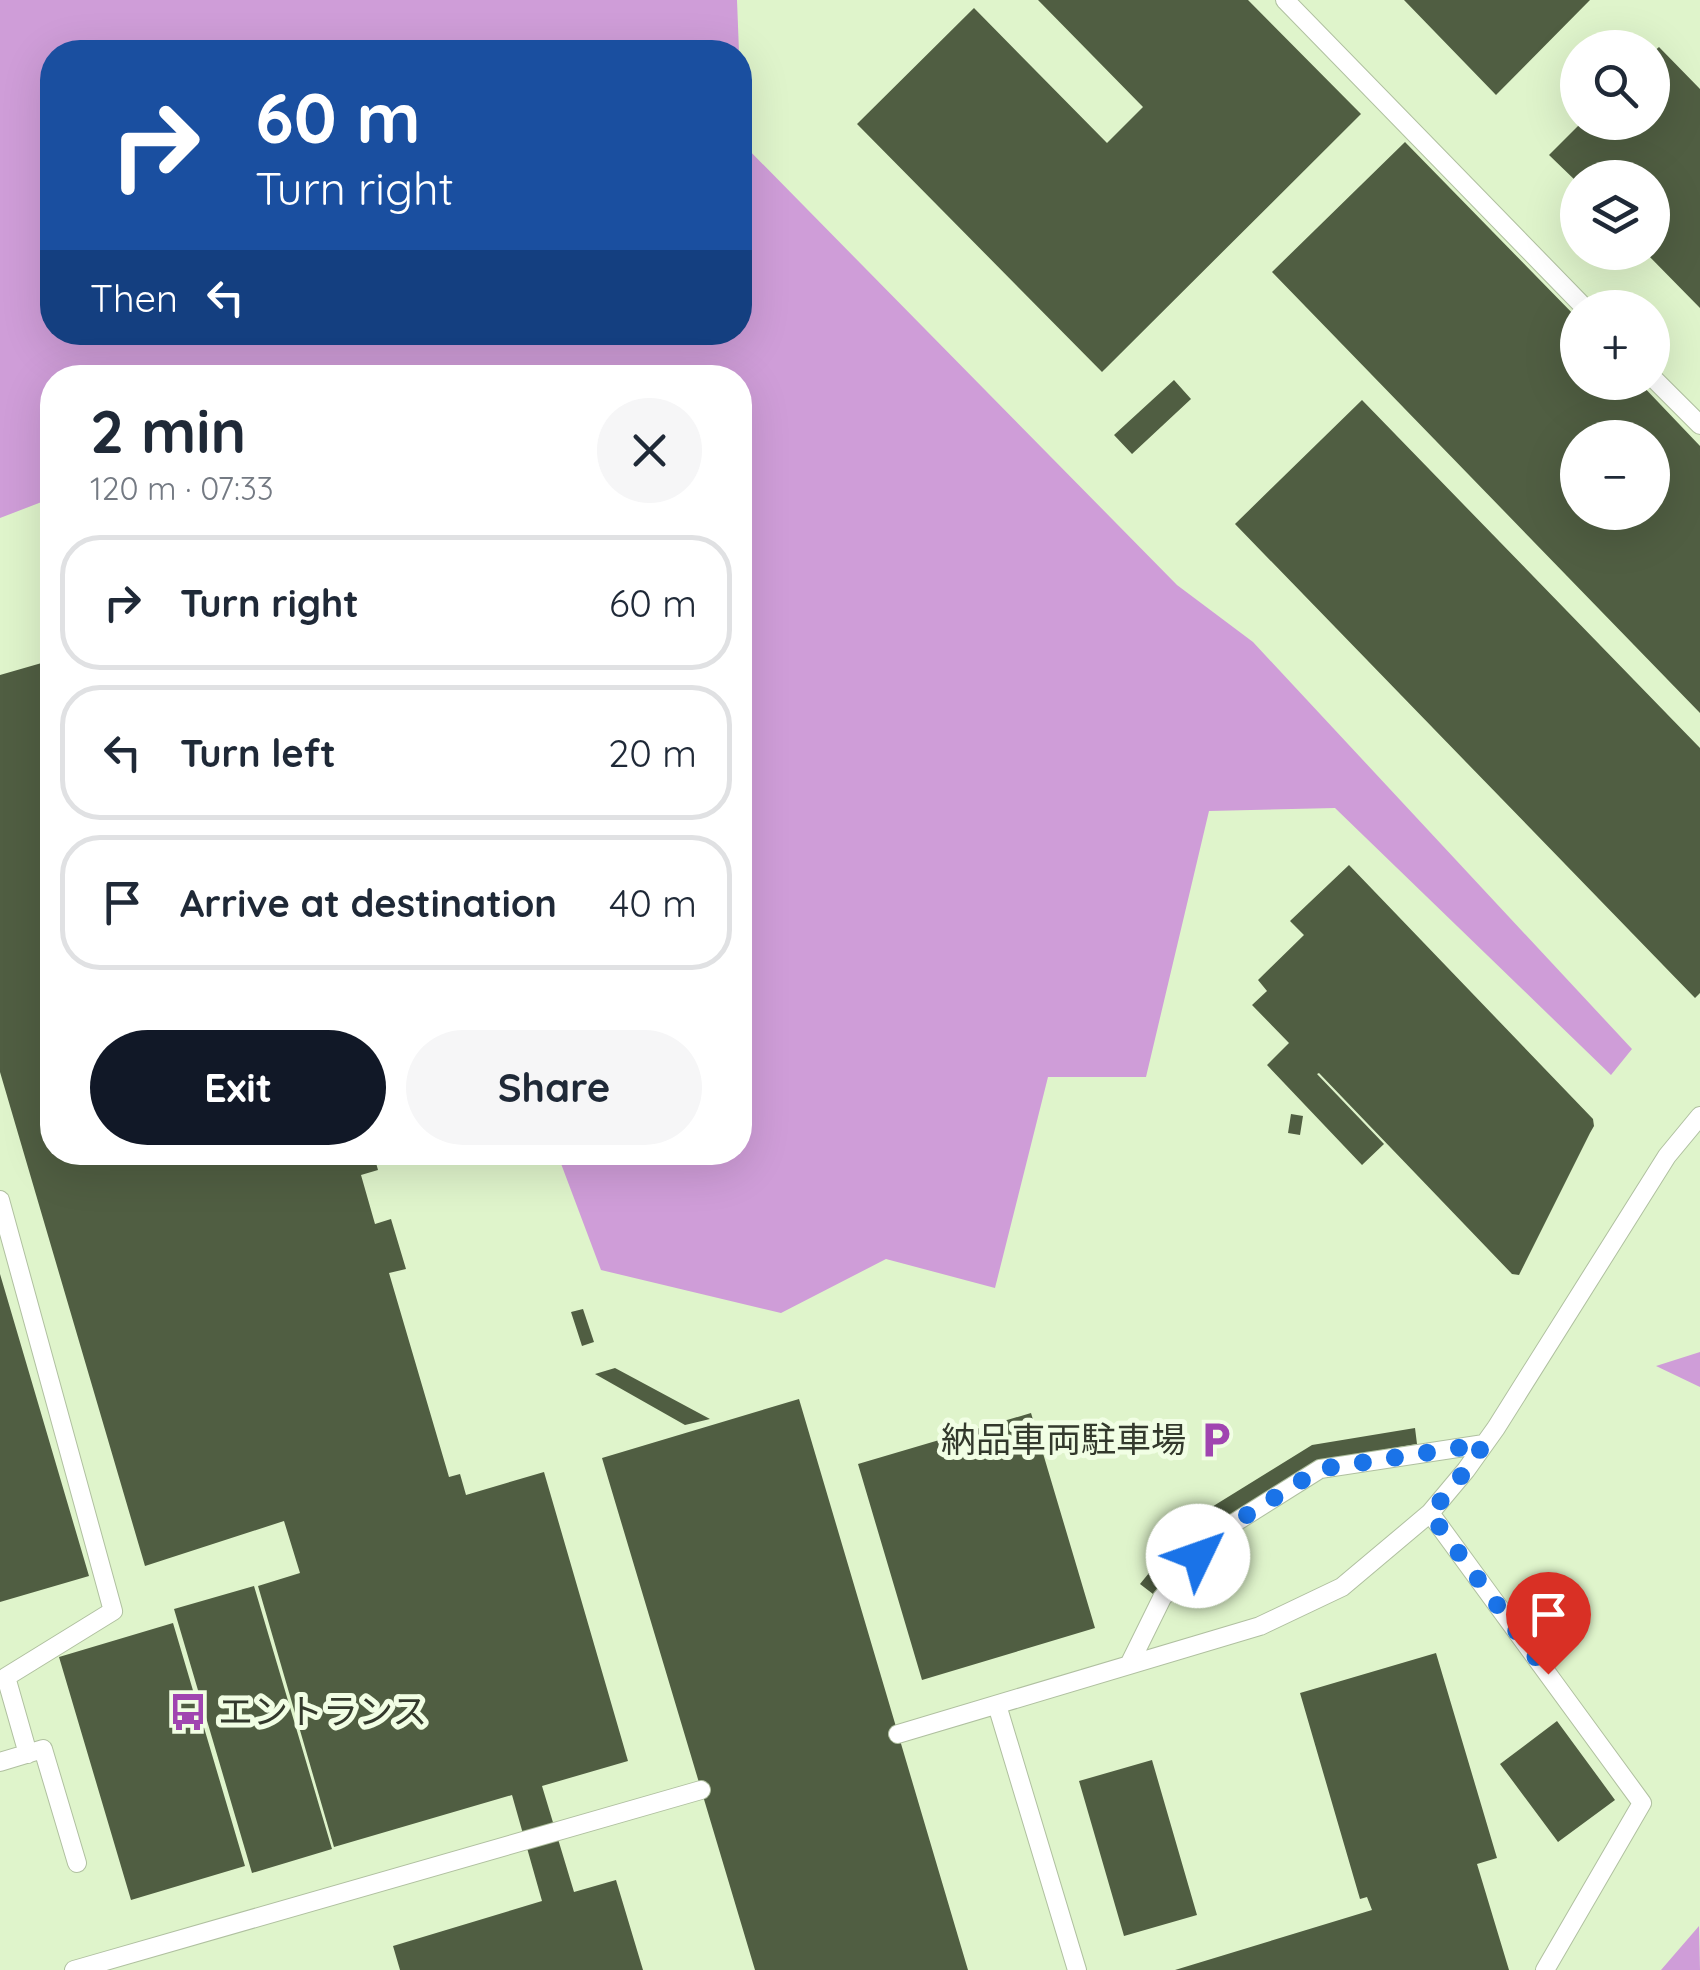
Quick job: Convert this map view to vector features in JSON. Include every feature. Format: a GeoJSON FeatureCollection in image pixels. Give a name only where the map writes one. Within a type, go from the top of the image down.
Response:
{"type":"FeatureCollection","features":[{"type":"Feature","properties":{"kind":"lane"},"geometry":{"type":"LineString","coordinates":[[1286,0],[1568,290]]}},
{"type":"Feature","properties":{"kind":"lane"},"geometry":{"type":"LineString","coordinates":[[1670,394],[1700,425]]}},
{"type":"Feature","properties":{"kind":"lane"},"geometry":{"type":"LineString","coordinates":[[898,1734],[1260,1626],[1342,1587],[1430,1514],[1466,1470],[1667,1156],[1700,1116]]}},
{"type":"Feature","properties":{"kind":"lane"},"geometry":{"type":"LineString","coordinates":[[0,1200],[114,1611],[6,1677],[28,1754]]}},
{"type":"Feature","properties":{"kind":"lane"},"geometry":{"type":"LineString","coordinates":[[1129,1665],[1162,1598],[1215,1535],[1320,1469],[1484,1444]]}},
{"type":"Feature","properties":{"kind":"lane"},"geometry":{"type":"LineString","coordinates":[[1430,1514],[1642,1803],[1545,1970]]}},
{"type":"Feature","properties":{"kind":"lane"},"geometry":{"type":"LineString","coordinates":[[997,1705],[1076,1970]]}},
{"type":"Feature","properties":{"kind":"lane"},"geometry":{"type":"LineString","coordinates":[[0,1762],[43,1749],[77,1863]]}},
{"type":"Feature","properties":{"kind":"lane"},"geometry":{"type":"LineString","coordinates":[[74,1970],[701,1790]]}},
{"type":"Feature","properties":{"kind":"shaded area"},"geometry":{"type":"Polygon","coordinates":[[[0,0],[1700,0],[1700,1970],[0,1970],[0,0]]]}},
{"type":"Feature","properties":{"kind":"shaded area"},"geometry":{"type":"Polygon","coordinates":[[[0,0],[737,0],[739,40],[40,40],[40,345],[752,345],[752,153],[1177,585],[1253,642],[1632,1049],[1611,1075],[1335,808],[1209,811],[1146,1077],[1048,1077],[995,1288],[886,1259],[781,1313],[601,1270],[562,1165],[752,1165],[752,365],[40,365],[40,503],[0,518],[0,0]]]}},
{"type":"Feature","properties":{"kind":"shaded area"},"geometry":{"type":"Polygon","coordinates":[[[1700,1352],[1700,1387],[1656,1366],[1700,1352]]]}},
{"type":"Feature","properties":{"kind":"shaded area"},"geometry":{"type":"Polygon","coordinates":[[[1699,1926],[1700,1970],[1661,1970],[1699,1926]]]}},
{"type":"Feature","properties":{"kind":"building"},"geometry":{"type":"Polygon","coordinates":[[[1038,0],[1248,0],[1361,114],[1102,372],[857,124],[974,8],[1107,143],[1143,107],[1038,0]]]}},
{"type":"Feature","properties":{"kind":"building"},"geometry":{"type":"Polygon","coordinates":[[[1404,0],[1590,0],[1560,30],[1496,95],[1404,0]]]}},
{"type":"Feature","properties":{"kind":"building"},"geometry":{"type":"Polygon","coordinates":[[[1670,58],[1700,89],[1700,308],[1663,270],[1670,270],[1670,160],[1560,160],[1560,166],[1549,155],[1564,140],[1670,140],[1670,58]]]}},
{"type":"Feature","properties":{"kind":"building"},"geometry":{"type":"Polygon","coordinates":[[[1405,142],[1560,301],[1560,400],[1656,400],[1700,446],[1700,713],[1272,272],[1405,142]]]}},
{"type":"Feature","properties":{"kind":"building"},"geometry":{"type":"Polygon","coordinates":[[[1174,380],[1191,399],[1132,454],[1114,435],[1174,380]]]}},
{"type":"Feature","properties":{"kind":"building"},"geometry":{"type":"Polygon","coordinates":[[[1362,400],[1700,748],[1700,993],[1695,998],[1235,524],[1362,400]]]}},
{"type":"Feature","properties":{"kind":"building"},"geometry":{"type":"Polygon","coordinates":[[[40,663],[40,1165],[377,1165],[378,1170],[361,1175],[375,1224],[391,1219],[406,1269],[389,1273],[449,1477],[460,1474],[466,1495],[544,1472],[628,1761],[542,1786],[574,1892],[616,1880],[643,1970],[400,1970],[393,1946],[542,1901],[512,1795],[334,1847],[258,1586],[300,1573],[284,1521],[145,1566],[0,1072],[0,675],[40,663]]]}},
{"type":"Feature","properties":{"kind":"building"},"geometry":{"type":"Polygon","coordinates":[[[1349,865],[1593,1119],[1594,1126],[1519,1275],[1512,1274],[1319,1073],[1384,1144],[1362,1165],[1267,1065],[1289,1043],[1252,1005],[1267,991],[1258,980],[1304,935],[1290,921],[1349,865]]]}},
{"type":"Feature","properties":{"kind":"building"},"geometry":{"type":"Polygon","coordinates":[[[1291,1114],[1303,1116],[1300,1135],[1288,1133],[1291,1114]]]}},
{"type":"Feature","properties":{"kind":"building"},"geometry":{"type":"Polygon","coordinates":[[[0,1274],[89,1576],[0,1602],[0,1274]]]}},
{"type":"Feature","properties":{"kind":"building"},"geometry":{"type":"Polygon","coordinates":[[[583,1309],[594,1342],[582,1346],[571,1312],[583,1309]]]}},
{"type":"Feature","properties":{"kind":"building"},"geometry":{"type":"Polygon","coordinates":[[[615,1368],[710,1419],[685,1425],[595,1374],[615,1368]]]}},
{"type":"Feature","properties":{"kind":"building"},"geometry":{"type":"Polygon","coordinates":[[[799,1399],[968,1970],[755,1970],[602,1458],[799,1399]]]}},
{"type":"Feature","properties":{"kind":"building"},"geometry":{"type":"Polygon","coordinates":[[[1031,1413],[1095,1628],[922,1680],[858,1464],[1031,1413]]]}},
{"type":"Feature","properties":{"kind":"building"},"geometry":{"type":"Polygon","coordinates":[[[1415,1428],[1417,1444],[1316,1461],[1204,1531],[1153,1594],[1140,1584],[1194,1518],[1312,1445],[1415,1428]]]}},
{"type":"Feature","properties":{"kind":"building"},"geometry":{"type":"Polygon","coordinates":[[[254,1586],[332,1849],[252,1873],[174,1609],[254,1586]]]}},
{"type":"Feature","properties":{"kind":"building"},"geometry":{"type":"Polygon","coordinates":[[[173,1623],[245,1866],[131,1900],[59,1657],[173,1623]]]}},
{"type":"Feature","properties":{"kind":"building"},"geometry":{"type":"Polygon","coordinates":[[[1436,1653],[1497,1858],[1477,1864],[1509,1970],[1175,1970],[1372,1910],[1367,1897],[1360,1899],[1300,1693],[1436,1653]]]}},
{"type":"Feature","properties":{"kind":"building"},"geometry":{"type":"Polygon","coordinates":[[[1557,1721],[1615,1800],[1558,1842],[1500,1764],[1557,1721]]]}},
{"type":"Feature","properties":{"kind":"building"},"geometry":{"type":"Polygon","coordinates":[[[1152,1760],[1197,1915],[1124,1936],[1079,1781],[1152,1760]]]}},
{"type":"Feature","properties":{"kind":"place","name":"納品車両駐車場"},"geometry":{"type":"Point","coordinates":[1216,1440]}},
{"type":"Feature","properties":{"kind":"place","name":"エントランス"},"geometry":{"type":"Point","coordinates":[188,1712]}},
{"type":"Feature","properties":{"kind":"route"},"geometry":{"type":"LineString","coordinates":[[1198,1556],[1215,1535],[1320,1469],[1484,1444],[1430,1514],[1548,1674]]}}]}
